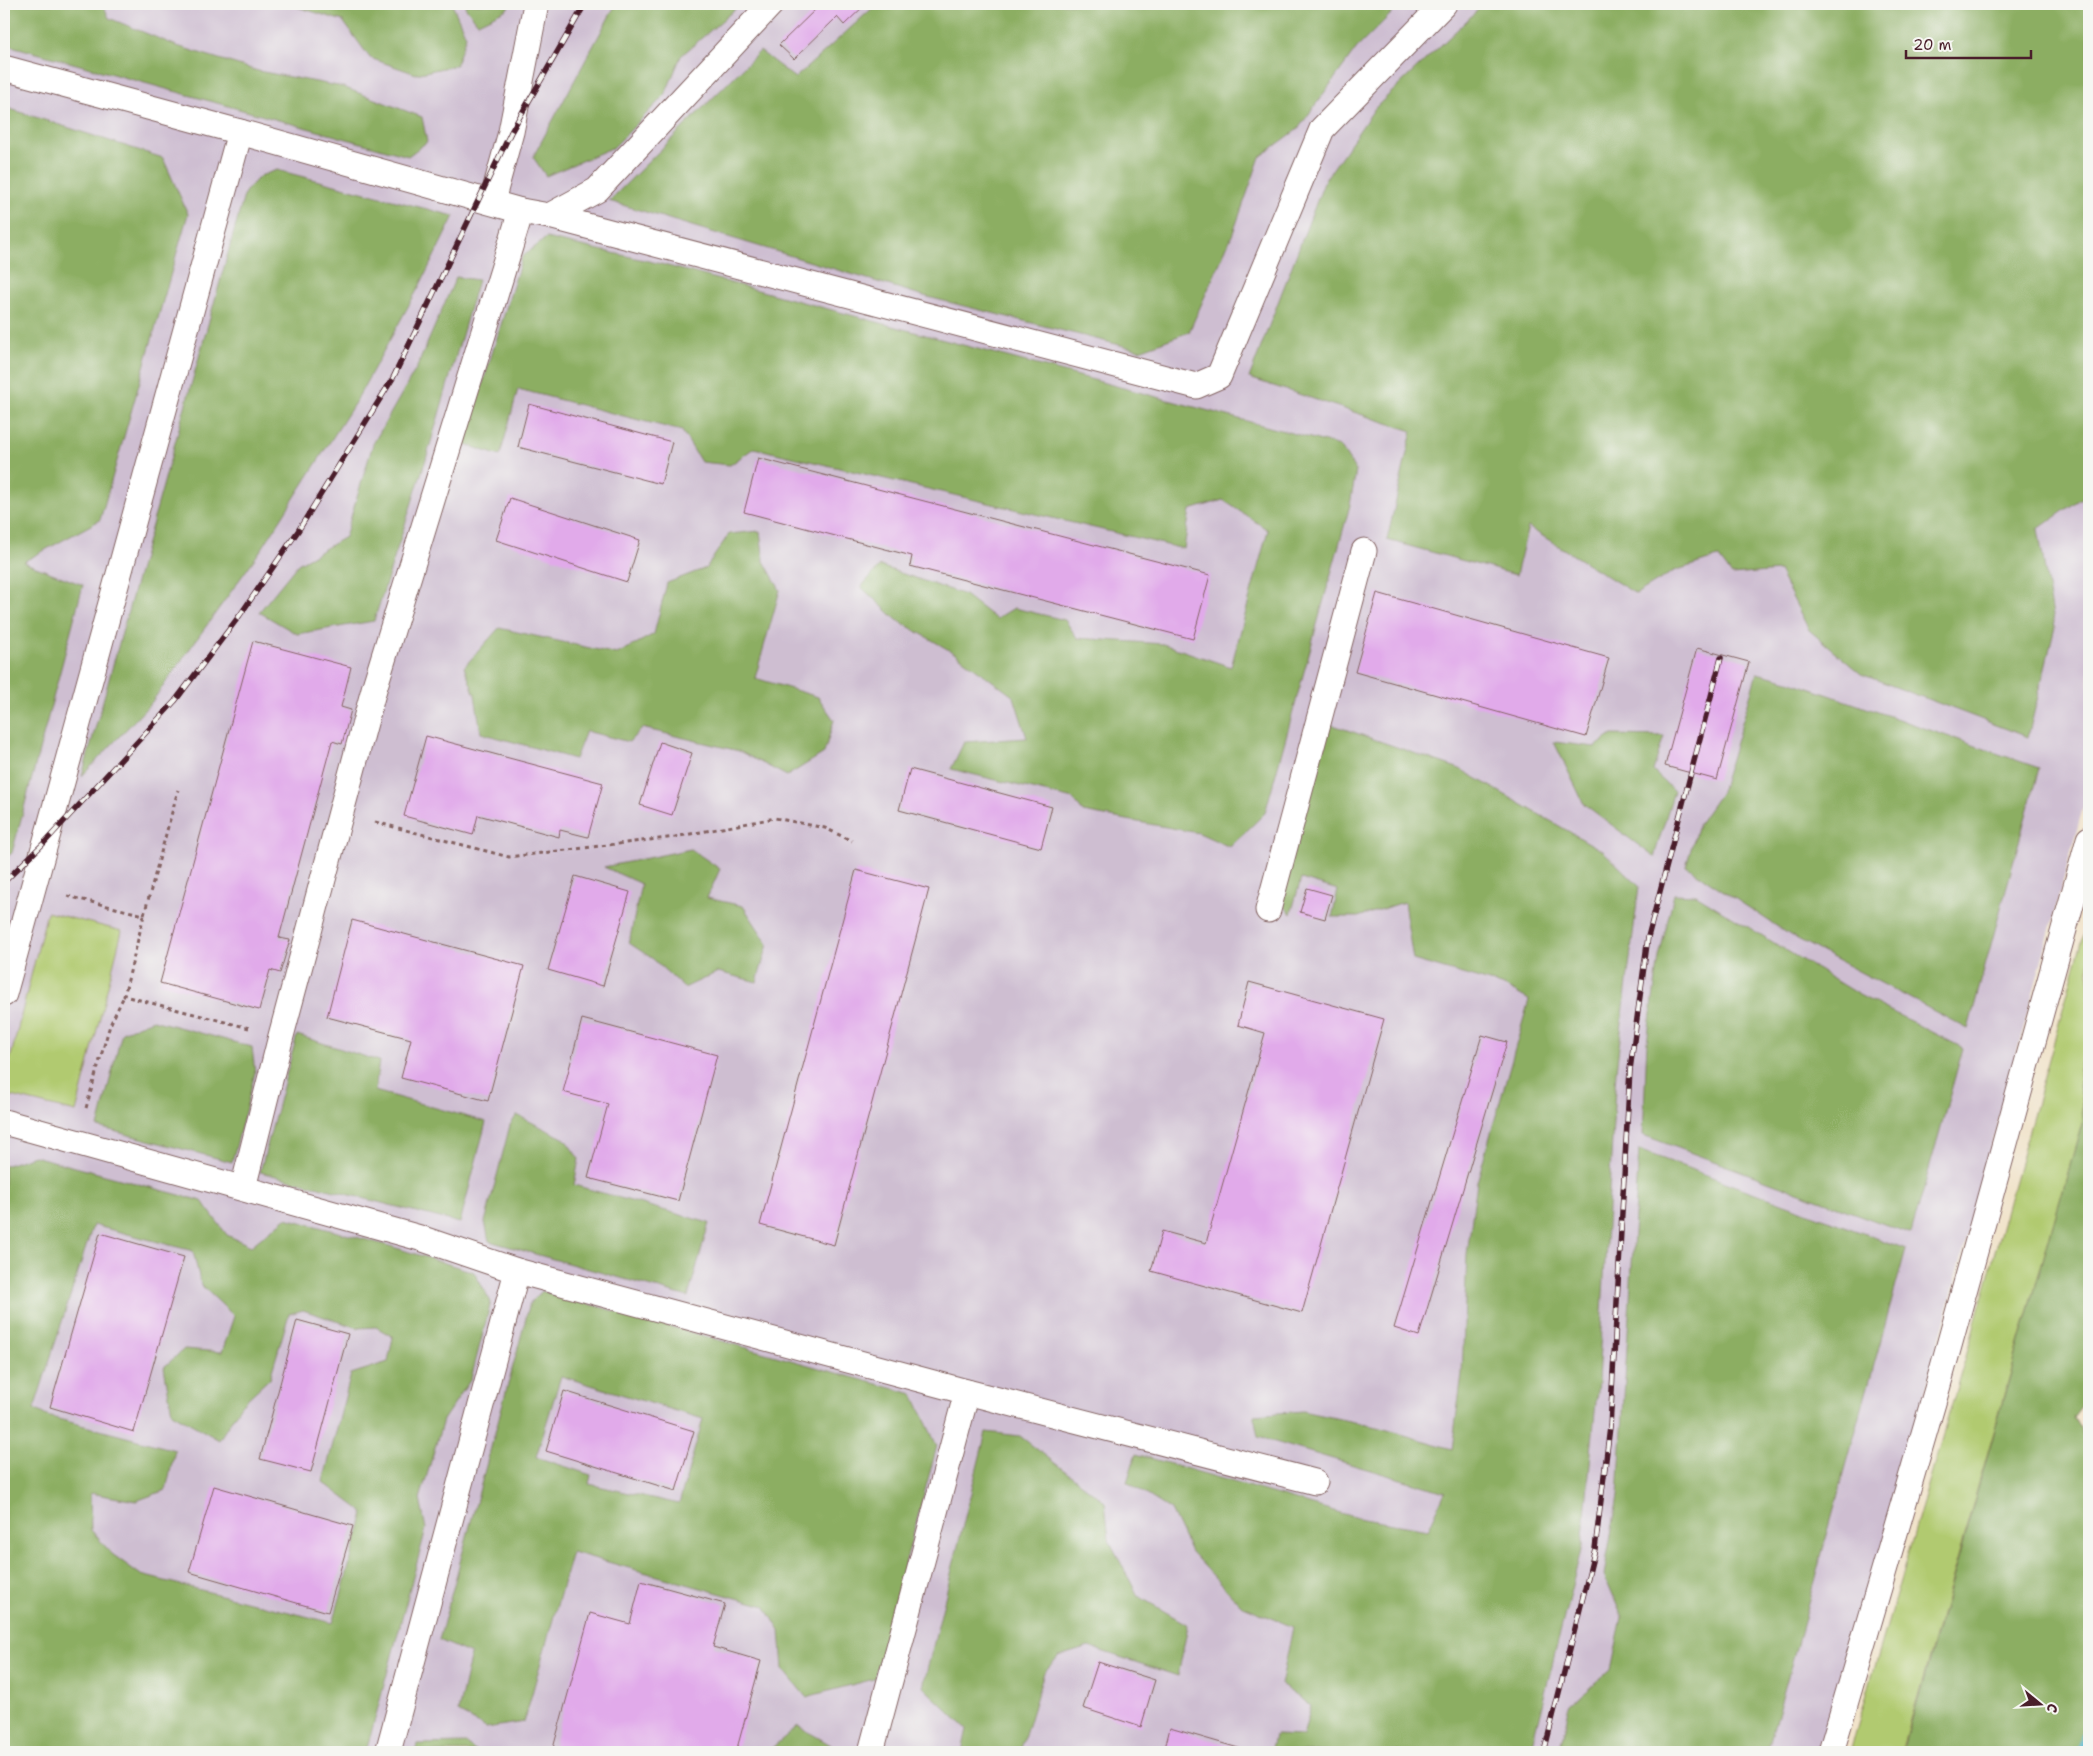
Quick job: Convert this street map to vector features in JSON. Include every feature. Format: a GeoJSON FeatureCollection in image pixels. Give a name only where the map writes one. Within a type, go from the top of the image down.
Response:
{"type":"FeatureCollection","features":[{"type":"Feature","properties":{"kind":"lane"},"geometry":{"type":"LineString","coordinates":[[492,201],[511,132],[536,4]]}},
{"type":"Feature","properties":{"kind":"lane"},"geometry":{"type":"LineString","coordinates":[[549,216],[597,190],[771,4]]}},
{"type":"Feature","properties":{"kind":"lane"},"geometry":{"type":"LineString","coordinates":[[4,68],[492,201],[522,211],[549,216],[1196,386],[1219,376],[1322,129],[1444,4]]}},
{"type":"Feature","properties":{"kind":"lane"},"geometry":{"type":"LineString","coordinates":[[4,994],[240,132]]}},
{"type":"Feature","properties":{"kind":"lane"},"geometry":{"type":"LineString","coordinates":[[242,1188],[340,813],[401,599],[522,211]]}},
{"type":"Feature","properties":{"kind":"lane"},"geometry":{"type":"LineString","coordinates":[[1268,910],[1364,551]]}},
{"type":"Feature","properties":{"kind":"lane"},"geometry":{"type":"LineString","coordinates":[[1831,1752],[1937,1389],[2089,839]]}},
{"type":"Feature","properties":{"kind":"lane"},"geometry":{"type":"LineString","coordinates":[[4,1122],[420,1238],[517,1271],[967,1392],[1315,1482]]}},
{"type":"Feature","properties":{"kind":"lane"},"geometry":{"type":"LineString","coordinates":[[388,1752],[517,1271]]}},
{"type":"Feature","properties":{"kind":"lane"},"geometry":{"type":"LineString","coordinates":[[871,1752],[967,1392]]}},
{"type":"Feature","properties":{"kind":"path"},"geometry":{"type":"LineString","coordinates":[[77,1142],[110,1024],[124,996],[178,790]]}},
{"type":"Feature","properties":{"kind":"path"},"geometry":{"type":"LineString","coordinates":[[340,813],[509,857],[675,837],[775,818],[825,828],[852,842]]}},
{"type":"Feature","properties":{"kind":"path"},"geometry":{"type":"LineString","coordinates":[[32,888],[144,915]]}},
{"type":"Feature","properties":{"kind":"path"},"geometry":{"type":"LineString","coordinates":[[124,996],[281,1036]]}},
{"type":"Feature","properties":{"kind":"shaded area"},"geometry":{"type":"Polygon","coordinates":[[[4,4],[2089,4],[2089,785],[1828,1752],[4,1752],[4,4]]]}},
{"type":"Feature","properties":{"kind":"green space"},"geometry":{"type":"Polygon","coordinates":[[[4,4],[103,4],[109,18],[177,46],[258,71],[343,87],[422,117],[427,142],[408,156],[4,44],[4,4]]]}},
{"type":"Feature","properties":{"kind":"green space"},"geometry":{"type":"Polygon","coordinates":[[[288,4],[452,4],[466,36],[456,65],[416,74],[370,58],[343,21],[288,4]]]}},
{"type":"Feature","properties":{"kind":"green space"},"geometry":{"type":"Polygon","coordinates":[[[466,4],[510,4],[507,9],[478,23],[465,7],[466,4]]]}},
{"type":"Feature","properties":{"kind":"green space"},"geometry":{"type":"Polygon","coordinates":[[[616,4],[741,4],[681,56],[665,95],[614,147],[546,176],[533,157],[616,4]]]}},
{"type":"Feature","properties":{"kind":"green space"},"geometry":{"type":"Polygon","coordinates":[[[877,4],[1401,4],[1356,49],[1298,129],[1260,157],[1233,233],[1189,332],[1140,350],[924,296],[609,201],[760,51],[795,78],[877,4]]]}},
{"type":"Feature","properties":{"kind":"green space"},"geometry":{"type":"Polygon","coordinates":[[[1484,4],[2089,4],[2089,493],[2038,529],[2055,627],[2028,737],[1861,674],[1809,630],[1779,571],[1732,575],[1718,557],[1674,571],[1636,594],[1528,527],[1516,575],[1387,540],[1412,431],[1249,378],[1325,180],[1375,108],[1484,4]]]}},
{"type":"Feature","properties":{"kind":"green space"},"geometry":{"type":"Polygon","coordinates":[[[4,107],[163,158],[188,214],[100,520],[23,562],[83,585],[12,853],[4,859],[4,107]]]}},
{"type":"Feature","properties":{"kind":"green space"},"geometry":{"type":"Polygon","coordinates":[[[277,170],[454,216],[420,285],[356,401],[263,547],[151,703],[82,776],[245,192],[260,176],[277,170]]]}},
{"type":"Feature","properties":{"kind":"green space"},"geometry":{"type":"Polygon","coordinates":[[[546,238],[653,262],[1340,446],[1356,471],[1350,505],[1265,813],[1230,847],[1199,833],[1083,812],[1073,799],[951,769],[964,742],[1027,738],[1014,697],[956,654],[897,620],[861,587],[880,566],[965,595],[996,619],[1014,608],[1065,620],[1077,638],[1163,644],[1231,667],[1268,530],[1223,500],[1190,510],[1184,549],[754,448],[730,465],[701,462],[682,431],[518,389],[500,456],[464,444],[522,257],[546,238]]]}},
{"type":"Feature","properties":{"kind":"green space"},"geometry":{"type":"Polygon","coordinates":[[[456,277],[478,280],[426,459],[374,621],[297,634],[259,612],[298,564],[345,537],[373,444],[417,367],[456,277]]]}},
{"type":"Feature","properties":{"kind":"green space"},"geometry":{"type":"Polygon","coordinates":[[[760,531],[764,561],[780,590],[755,678],[818,697],[834,720],[824,753],[787,776],[739,751],[642,728],[629,742],[586,731],[575,759],[481,733],[475,695],[464,667],[499,628],[617,654],[654,634],[667,583],[706,568],[729,534],[760,531]]]}},
{"type":"Feature","properties":{"kind":"green space"},"geometry":{"type":"Polygon","coordinates":[[[1757,673],[1789,681],[2039,768],[1968,1029],[1790,935],[1686,866],[1698,825],[1721,792],[1757,673]]]}},
{"type":"Feature","properties":{"kind":"green space"},"geometry":{"type":"Polygon","coordinates":[[[1330,724],[1460,769],[1603,851],[1639,886],[1616,1071],[1598,1381],[1582,1546],[1530,1752],[1271,1752],[1275,1735],[1303,1736],[1311,1706],[1281,1685],[1293,1627],[1241,1605],[1191,1552],[1171,1510],[1127,1482],[1136,1454],[1358,1518],[1428,1530],[1445,1492],[1258,1437],[1254,1415],[1303,1411],[1381,1428],[1452,1449],[1462,1374],[1467,1254],[1477,1182],[1529,1000],[1504,986],[1413,960],[1404,902],[1358,917],[1332,917],[1338,890],[1301,879],[1291,914],[1277,898],[1330,724]]]}},
{"type":"Feature","properties":{"kind":"green space"},"geometry":{"type":"Polygon","coordinates":[[[1612,735],[1664,736],[1653,771],[1674,791],[1654,857],[1584,804],[1554,742],[1595,747],[1612,735]]]}},
{"type":"Feature","properties":{"kind":"green space"},"geometry":{"type":"Polygon","coordinates":[[[691,849],[720,869],[707,898],[743,906],[768,944],[757,982],[718,972],[684,988],[653,959],[629,943],[641,884],[604,867],[691,849]]]}},
{"type":"Feature","properties":{"kind":"green space"},"geometry":{"type":"Polygon","coordinates":[[[1674,894],[1696,895],[1859,995],[1963,1048],[1911,1234],[1643,1135],[1647,1042],[1659,957],[1674,894]]]}},
{"type":"Feature","properties":{"kind":"green space"},"geometry":{"type":"Polygon","coordinates":[[[47,912],[122,931],[76,1112],[4,1094],[4,1084],[47,912]]]}},
{"type":"Feature","properties":{"kind":"green space"},"geometry":{"type":"Polygon","coordinates":[[[2089,916],[2089,1034],[2079,1070],[2083,1120],[1902,1752],[1850,1752],[1965,1359],[2089,916]]]}},
{"type":"Feature","properties":{"kind":"green space"},"geometry":{"type":"Polygon","coordinates":[[[153,1020],[252,1047],[255,1073],[232,1162],[98,1127],[122,1032],[153,1020]]]}},
{"type":"Feature","properties":{"kind":"green space"},"geometry":{"type":"Polygon","coordinates":[[[2089,1034],[2089,1396],[2073,1417],[2089,1444],[2089,1752],[1903,1752],[2083,1120],[2079,1070],[2089,1034]]]}},
{"type":"Feature","properties":{"kind":"green space"},"geometry":{"type":"Polygon","coordinates":[[[297,1035],[379,1061],[375,1091],[486,1122],[460,1223],[260,1172],[297,1035]]]}},
{"type":"Feature","properties":{"kind":"green space"},"geometry":{"type":"Polygon","coordinates":[[[517,1115],[565,1139],[579,1159],[574,1185],[709,1223],[688,1297],[489,1241],[485,1222],[510,1125],[517,1115]]]}},
{"type":"Feature","properties":{"kind":"green space"},"geometry":{"type":"Polygon","coordinates":[[[1639,1150],[1906,1249],[1767,1752],[1559,1752],[1570,1706],[1611,1670],[1622,1617],[1604,1575],[1618,1496],[1639,1150]]]}},
{"type":"Feature","properties":{"kind":"green space"},"geometry":{"type":"Polygon","coordinates":[[[34,1156],[202,1201],[227,1235],[251,1246],[286,1218],[393,1247],[474,1272],[491,1302],[471,1379],[443,1420],[420,1499],[426,1529],[366,1752],[4,1752],[4,1166],[34,1156]],[[93,1225],[34,1409],[47,1416],[175,1450],[166,1490],[136,1501],[90,1493],[91,1530],[112,1554],[141,1575],[333,1623],[364,1513],[323,1482],[351,1374],[388,1362],[393,1337],[376,1327],[358,1328],[303,1310],[289,1314],[270,1378],[241,1405],[219,1440],[172,1413],[164,1367],[184,1349],[222,1352],[234,1316],[201,1285],[193,1251],[93,1225]]]}},
{"type":"Feature","properties":{"kind":"green space"},"geometry":{"type":"Polygon","coordinates":[[[542,1291],[913,1394],[937,1446],[874,1679],[806,1697],[783,1669],[780,1631],[765,1606],[572,1552],[524,1722],[486,1728],[458,1712],[471,1654],[439,1640],[530,1303],[542,1291]],[[561,1376],[536,1457],[591,1475],[589,1484],[679,1504],[703,1419],[561,1376]]]}},
{"type":"Feature","properties":{"kind":"green space"},"geometry":{"type":"Polygon","coordinates":[[[986,1432],[1020,1436],[1105,1502],[1109,1540],[1138,1596],[1188,1625],[1178,1676],[1089,1647],[1059,1656],[1044,1672],[1020,1752],[962,1752],[967,1729],[923,1687],[986,1432]]]}},
{"type":"Feature","properties":{"kind":"green space"},"geometry":{"type":"Polygon","coordinates":[[[798,1726],[843,1752],[767,1752],[798,1726]]]}},
{"type":"Feature","properties":{"kind":"green space"},"geometry":{"type":"Polygon","coordinates":[[[466,1743],[476,1752],[415,1752],[417,1744],[466,1743]]]}},
{"type":"Feature","properties":{"kind":"building"},"geometry":{"type":"Polygon","coordinates":[[[821,4],[866,4],[844,25],[837,17],[794,59],[779,45],[821,4]]]}},
{"type":"Feature","properties":{"kind":"building"},"geometry":{"type":"Polygon","coordinates":[[[529,404],[672,442],[661,484],[518,447],[529,404]]]}},
{"type":"Feature","properties":{"kind":"building"},"geometry":{"type":"Polygon","coordinates":[[[758,458],[1210,575],[1193,639],[910,566],[912,556],[744,512],[758,458]]]}},
{"type":"Feature","properties":{"kind":"building"},"geometry":{"type":"Polygon","coordinates":[[[510,498],[640,540],[627,582],[496,540],[510,498]]]}},
{"type":"Feature","properties":{"kind":"building"},"geometry":{"type":"Polygon","coordinates":[[[1377,593],[1609,658],[1586,737],[1355,672],[1377,593]]]}},
{"type":"Feature","properties":{"kind":"building"},"geometry":{"type":"Polygon","coordinates":[[[253,641],[351,667],[341,707],[351,710],[342,744],[332,741],[279,938],[290,940],[280,973],[270,970],[259,1010],[160,983],[253,641]]]}},
{"type":"Feature","properties":{"kind":"building"},"geometry":{"type":"Polygon","coordinates":[[[1697,648],[1749,662],[1717,780],[1665,766],[1697,648]]]}},
{"type":"Feature","properties":{"kind":"building"},"geometry":{"type":"Polygon","coordinates":[[[426,736],[603,783],[588,837],[560,830],[559,837],[478,815],[473,835],[404,816],[426,736]]]}},
{"type":"Feature","properties":{"kind":"building"},"geometry":{"type":"Polygon","coordinates":[[[660,742],[692,753],[672,815],[640,805],[660,742]]]}},
{"type":"Feature","properties":{"kind":"building"},"geometry":{"type":"Polygon","coordinates":[[[910,769],[1052,807],[1041,848],[899,810],[910,769]]]}},
{"type":"Feature","properties":{"kind":"building"},"geometry":{"type":"Polygon","coordinates":[[[856,870],[929,889],[834,1245],[760,1225],[856,870]]]}},
{"type":"Feature","properties":{"kind":"building"},"geometry":{"type":"Polygon","coordinates":[[[575,876],[630,892],[603,986],[548,970],[575,876]]]}},
{"type":"Feature","properties":{"kind":"building"},"geometry":{"type":"Polygon","coordinates":[[[1307,888],[1332,895],[1325,919],[1300,912],[1307,888]]]}},
{"type":"Feature","properties":{"kind":"building"},"geometry":{"type":"Polygon","coordinates":[[[352,920],[524,966],[488,1101],[401,1078],[411,1039],[327,1017],[352,920]]]}},
{"type":"Feature","properties":{"kind":"building"},"geometry":{"type":"Polygon","coordinates":[[[1249,982],[1384,1019],[1302,1313],[1151,1271],[1162,1231],[1206,1243],[1265,1033],[1238,1025],[1249,982]]]}},
{"type":"Feature","properties":{"kind":"building"},"geometry":{"type":"Polygon","coordinates":[[[582,1019],[717,1055],[678,1201],[588,1178],[608,1104],[563,1092],[582,1019]]]}},
{"type":"Feature","properties":{"kind":"building"},"geometry":{"type":"Polygon","coordinates":[[[1482,1035],[1507,1042],[1419,1336],[1394,1328],[1482,1035]]]}},
{"type":"Feature","properties":{"kind":"building"},"geometry":{"type":"Polygon","coordinates":[[[100,1233],[184,1257],[134,1432],[50,1407],[100,1233]]]}},
{"type":"Feature","properties":{"kind":"building"},"geometry":{"type":"Polygon","coordinates":[[[297,1320],[348,1334],[311,1472],[260,1459],[297,1320]]]}},
{"type":"Feature","properties":{"kind":"building"},"geometry":{"type":"Polygon","coordinates":[[[564,1391],[694,1431],[676,1491],[546,1451],[564,1391]]]}},
{"type":"Feature","properties":{"kind":"building"},"geometry":{"type":"Polygon","coordinates":[[[214,1486],[353,1526],[328,1612],[189,1572],[214,1486]]]}},
{"type":"Feature","properties":{"kind":"building"},"geometry":{"type":"Polygon","coordinates":[[[641,1581],[725,1604],[713,1647],[761,1661],[736,1752],[552,1752],[590,1613],[630,1624],[641,1581]]]}},
{"type":"Feature","properties":{"kind":"building"},"geometry":{"type":"Polygon","coordinates":[[[1098,1662],[1155,1680],[1141,1727],[1083,1708],[1098,1662]]]}},
{"type":"Feature","properties":{"kind":"building"},"geometry":{"type":"Polygon","coordinates":[[[1170,1728],[1252,1752],[1164,1752],[1170,1728]]]}},
{"type":"Feature","properties":{"kind":"waterway"},"geometry":{"type":"LineString","coordinates":[[2083,1752],[2089,1730]]}},
{"type":"Feature","properties":{"kind":"railway"},"geometry":{"type":"LineString","coordinates":[[4,882],[44,843],[175,701],[240,615],[298,531],[393,378],[511,132],[585,4]]}},
{"type":"Feature","properties":{"kind":"railway"},"geometry":{"type":"LineString","coordinates":[[1544,1752],[1595,1549],[1610,1427],[1630,1070],[1648,937],[1721,658]]}}]}
